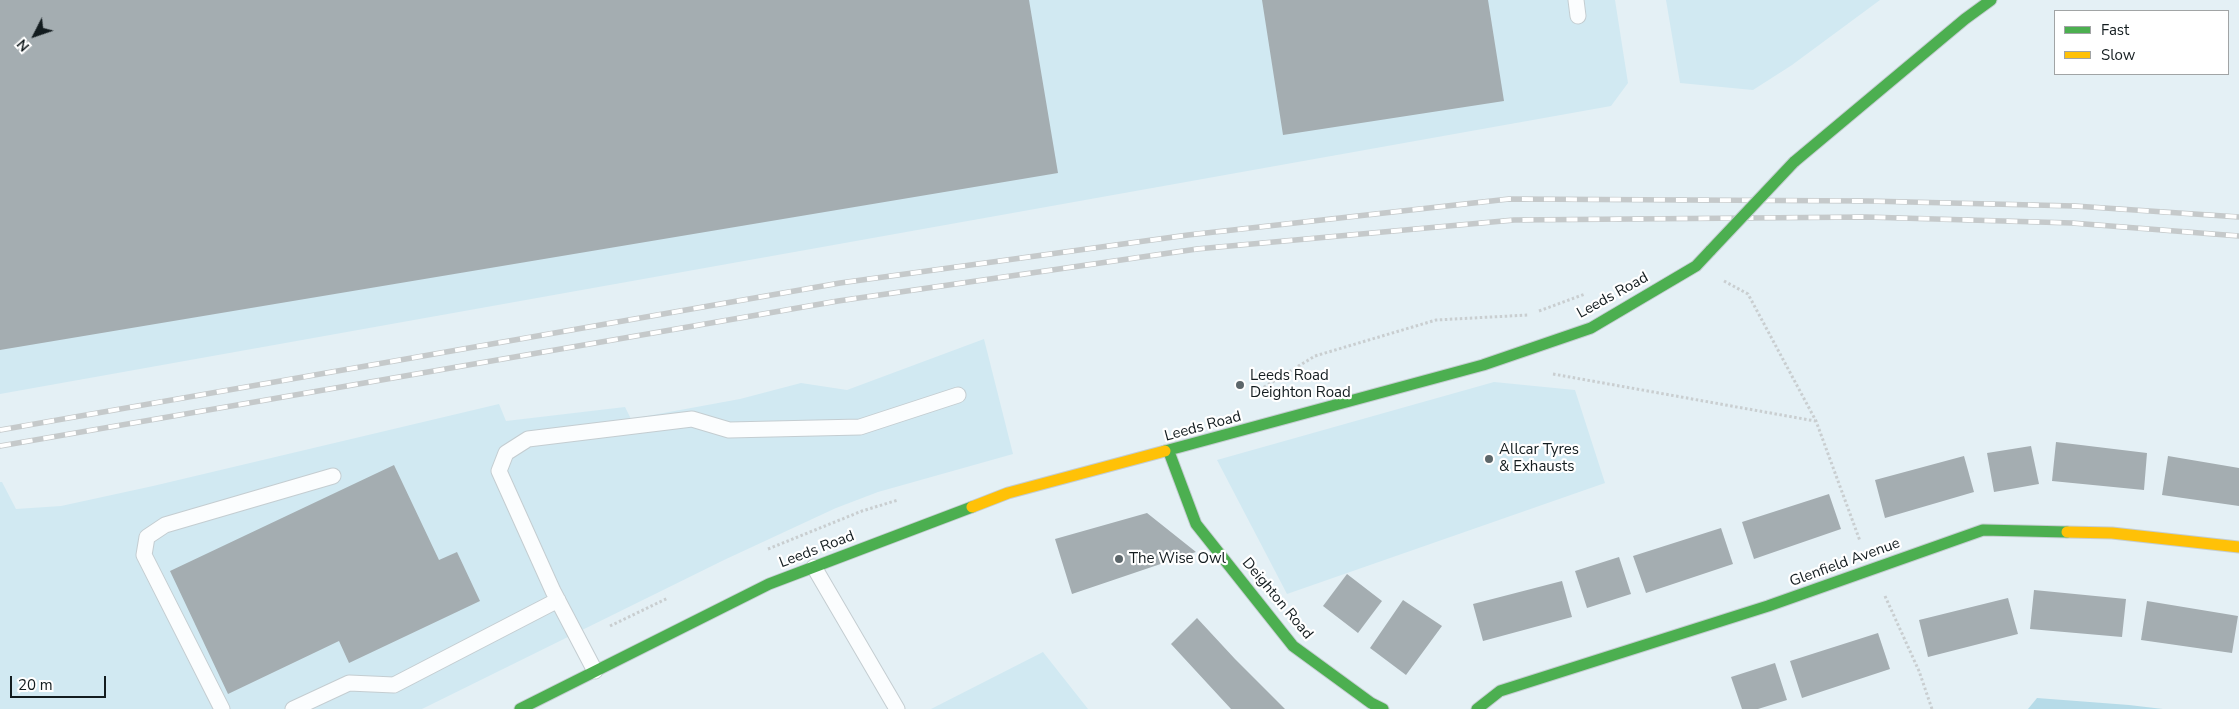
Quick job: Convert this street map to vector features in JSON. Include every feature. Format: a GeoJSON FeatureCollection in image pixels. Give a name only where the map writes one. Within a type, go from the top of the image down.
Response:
{"type":"FeatureCollection","features":[{"type":"Feature","properties":{"kind":"main road","name":"Leeds Road"},"geometry":{"type":"LineString","coordinates":[[520,709],[769,584],[1008,494],[1169,452],[1483,365],[1591,328],[1696,266],[1794,162],[1965,18],[1991,0]]}},
{"type":"Feature","properties":{"kind":"main road","name":"Deighton Road"},"geometry":{"type":"LineString","coordinates":[[1169,452],[1196,524],[1293,646],[1371,703],[1383,709]]}},
{"type":"Feature","properties":{"kind":"main road","name":"Glenfield Avenue"},"geometry":{"type":"LineString","coordinates":[[1477,709],[1500,691],[1768,606],[1983,530],[2112,533],[2239,547]]}},
{"type":"Feature","properties":{"kind":"lane"},"geometry":{"type":"LineString","coordinates":[[1576,0],[1578,16]]}},
{"type":"Feature","properties":{"kind":"lane"},"geometry":{"type":"LineString","coordinates":[[595,671],[558,600],[499,471],[506,454],[528,439],[692,419],[730,430],[860,427],[958,395]]}},
{"type":"Feature","properties":{"kind":"lane"},"geometry":{"type":"LineString","coordinates":[[222,709],[144,555],[147,537],[164,525],[333,476]]}},
{"type":"Feature","properties":{"kind":"lane"},"geometry":{"type":"LineString","coordinates":[[814,567],[897,709]]}},
{"type":"Feature","properties":{"kind":"lane"},"geometry":{"type":"LineString","coordinates":[[293,709],[349,683],[394,685],[558,600]]}},
{"type":"Feature","properties":{"kind":"path"},"geometry":{"type":"LineString","coordinates":[[1544,372],[1816,421],[1748,294],[1696,266]]}},
{"type":"Feature","properties":{"kind":"shaded area"},"geometry":{"type":"Polygon","coordinates":[[[0,0],[1615,0],[1628,83],[1611,106],[0,394],[0,0]]]}},
{"type":"Feature","properties":{"kind":"shaded area"},"geometry":{"type":"Polygon","coordinates":[[[1666,0],[1880,0],[1792,65],[1753,90],[1680,83],[1666,0]]]}},
{"type":"Feature","properties":{"kind":"shaded area"},"geometry":{"type":"Polygon","coordinates":[[[984,339],[1013,454],[878,492],[836,508],[724,560],[422,709],[0,709],[0,482],[2,482],[16,509],[61,506],[499,404],[506,421],[625,407],[631,419],[740,399],[801,383],[847,390],[984,339]]]}},
{"type":"Feature","properties":{"kind":"shaded area"},"geometry":{"type":"Polygon","coordinates":[[[1494,382],[1575,390],[1605,483],[1287,594],[1217,460],[1494,382]]]}},
{"type":"Feature","properties":{"kind":"shaded area"},"geometry":{"type":"Polygon","coordinates":[[[1043,652],[1088,709],[931,709],[1043,652]]]}},
{"type":"Feature","properties":{"kind":"shaded area"},"geometry":{"type":"Polygon","coordinates":[[[2037,698],[2129,705],[2163,709],[2028,709],[2037,698]]]}},
{"type":"Feature","properties":{"kind":"building"},"geometry":{"type":"Polygon","coordinates":[[[0,0],[1029,0],[1058,173],[0,350],[0,0]]]}},
{"type":"Feature","properties":{"kind":"building"},"geometry":{"type":"Polygon","coordinates":[[[1262,0],[1488,0],[1504,101],[1283,135],[1262,0]]]}},
{"type":"Feature","properties":{"kind":"building"},"geometry":{"type":"Polygon","coordinates":[[[2056,442],[2147,453],[2144,490],[2052,481],[2056,442]]]}},
{"type":"Feature","properties":{"kind":"building"},"geometry":{"type":"Polygon","coordinates":[[[2031,446],[2039,484],[1994,492],[1987,453],[2031,446]]]}},
{"type":"Feature","properties":{"kind":"building"},"geometry":{"type":"Polygon","coordinates":[[[1964,456],[1974,492],[1885,518],[1875,480],[1964,456]]]}},
{"type":"Feature","properties":{"kind":"building"},"geometry":{"type":"Polygon","coordinates":[[[2168,456],[2239,468],[2239,506],[2162,495],[2168,456]]]}},
{"type":"Feature","properties":{"kind":"building"},"geometry":{"type":"Polygon","coordinates":[[[394,465],[439,560],[457,552],[480,601],[349,663],[339,641],[228,694],[170,571],[394,465]]]}},
{"type":"Feature","properties":{"kind":"building"},"geometry":{"type":"Polygon","coordinates":[[[1829,494],[1841,529],[1754,559],[1742,522],[1829,494]]]}},
{"type":"Feature","properties":{"kind":"building","name":"The Wise Owl"},"geometry":{"type":"Polygon","coordinates":[[[1147,513],[1196,552],[1072,594],[1055,539],[1147,513]]]}},
{"type":"Feature","properties":{"kind":"building"},"geometry":{"type":"Polygon","coordinates":[[[1721,528],[1733,564],[1646,593],[1633,556],[1721,528]]]}},
{"type":"Feature","properties":{"kind":"building"},"geometry":{"type":"Polygon","coordinates":[[[1619,557],[1631,594],[1587,608],[1575,571],[1619,557]]]}},
{"type":"Feature","properties":{"kind":"building"},"geometry":{"type":"Polygon","coordinates":[[[1347,574],[1382,601],[1358,633],[1323,606],[1347,574]]]}},
{"type":"Feature","properties":{"kind":"building"},"geometry":{"type":"Polygon","coordinates":[[[1562,581],[1572,617],[1483,641],[1473,604],[1562,581]]]}},
{"type":"Feature","properties":{"kind":"building"},"geometry":{"type":"Polygon","coordinates":[[[2034,590],[2126,599],[2122,637],[2030,629],[2034,590]]]}},
{"type":"Feature","properties":{"kind":"building"},"geometry":{"type":"Polygon","coordinates":[[[2008,598],[2018,634],[1928,657],[1919,620],[2008,598]]]}},
{"type":"Feature","properties":{"kind":"building"},"geometry":{"type":"Polygon","coordinates":[[[1403,600],[1442,626],[1406,675],[1370,648],[1403,600]]]}},
{"type":"Feature","properties":{"kind":"building"},"geometry":{"type":"Polygon","coordinates":[[[2147,601],[2238,616],[2232,653],[2141,640],[2147,601]]]}},
{"type":"Feature","properties":{"kind":"building"},"geometry":{"type":"Polygon","coordinates":[[[1197,618],[1285,709],[1231,709],[1171,644],[1197,618]]]}},
{"type":"Feature","properties":{"kind":"building"},"geometry":{"type":"Polygon","coordinates":[[[1878,633],[1890,669],[1802,698],[1790,661],[1878,633]]]}},
{"type":"Feature","properties":{"kind":"building"},"geometry":{"type":"Polygon","coordinates":[[[1775,663],[1787,700],[1758,709],[1742,709],[1731,677],[1775,663]]]}},
{"type":"Feature","properties":{"kind":"railway"},"geometry":{"type":"LineString","coordinates":[[0,430],[840,283],[1188,235],[1509,199],[1868,201],[2075,206],[2239,217]]}},
{"type":"Feature","properties":{"kind":"railway"},"geometry":{"type":"LineString","coordinates":[[0,446],[838,301],[1197,249],[1514,220],[1866,217],[2072,223],[2239,236]]}},
{"type":"Feature","properties":{"kind":"traffic: fast"},"geometry":{"type":"LineString","coordinates":[[1794,162],[1965,19],[1991,0]]}},
{"type":"Feature","properties":{"kind":"traffic: fast"},"geometry":{"type":"LineString","coordinates":[[1711,250],[1794,162]]}},
{"type":"Feature","properties":{"kind":"traffic: fast"},"geometry":{"type":"LineString","coordinates":[[1165,451],[1483,365],[1591,328],[1696,266],[1711,250]]}},
{"type":"Feature","properties":{"kind":"traffic: fast"},"geometry":{"type":"LineString","coordinates":[[1169,452],[1196,524],[1293,646],[1371,703],[1383,709]]}},
{"type":"Feature","properties":{"kind":"traffic: fast"},"geometry":{"type":"LineString","coordinates":[[520,709],[769,584],[972,507]]}},
{"type":"Feature","properties":{"kind":"traffic: fast"},"geometry":{"type":"LineString","coordinates":[[1477,709],[1500,691],[1768,606],[1983,530],[2067,532]]}},
{"type":"Feature","properties":{"kind":"traffic: slow"},"geometry":{"type":"LineString","coordinates":[[972,507],[1008,493],[1165,451]]}},
{"type":"Feature","properties":{"kind":"traffic: slow"},"geometry":{"type":"LineString","coordinates":[[2067,532],[2112,533],[2239,547]]}},
{"type":"Feature","properties":{"kind":"place","name":"Leeds Road Deighton Road"},"geometry":{"type":"Point","coordinates":[1240,385]}},
{"type":"Feature","properties":{"kind":"place","name":"Allcar Tyres & Exhausts"},"geometry":{"type":"Point","coordinates":[1489,459]}},
{"type":"Feature","properties":{"kind":"place","name":"The Wise Owl"},"geometry":{"type":"Point","coordinates":[1119,559]}}]}
